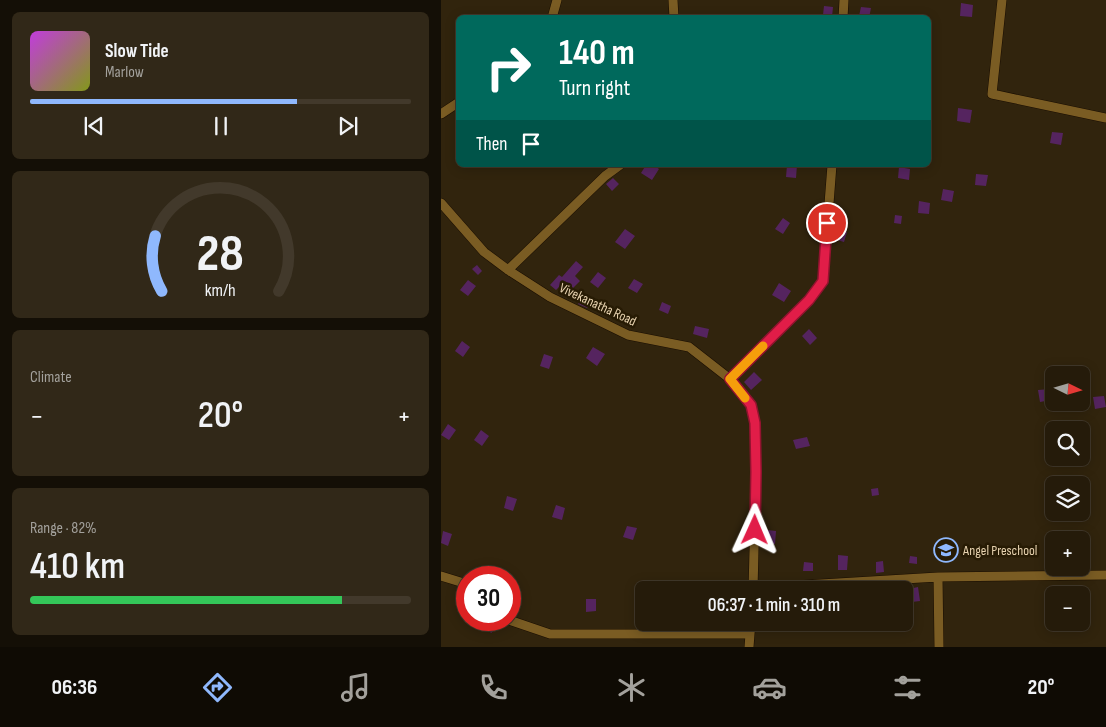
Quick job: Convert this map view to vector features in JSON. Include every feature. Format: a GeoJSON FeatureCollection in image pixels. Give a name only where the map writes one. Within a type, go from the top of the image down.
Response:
{"type":"FeatureCollection","features":[{"type":"Feature","properties":{"kind":"street"},"geometry":{"type":"LineString","coordinates":[[553,15],[557,0]]}},
{"type":"Feature","properties":{"kind":"street"},"geometry":{"type":"LineString","coordinates":[[673,0],[674,15]]}},
{"type":"Feature","properties":{"kind":"street"},"geometry":{"type":"LineString","coordinates":[[843,15],[844,0]]}},
{"type":"Feature","properties":{"kind":"street"},"geometry":{"type":"LineString","coordinates":[[1002,0],[992,94],[1106,118]]}},
{"type":"Feature","properties":{"kind":"street"},"geometry":{"type":"LineString","coordinates":[[441,114],[456,104]]}},
{"type":"Feature","properties":{"kind":"street"},"geometry":{"type":"LineString","coordinates":[[508,270],[605,176],[618,167]]}},
{"type":"Feature","properties":{"kind":"street"},"geometry":{"type":"LineString","coordinates":[[730,379],[809,300],[823,281],[832,167]]}},
{"type":"Feature","properties":{"kind":"street","name":"Vivekanatha Road"},"geometry":{"type":"LineString","coordinates":[[441,203],[485,252],[508,270],[550,297],[628,335],[689,347],[730,379],[751,405],[755,423],[756,472],[753,581]]}},
{"type":"Feature","properties":{"kind":"street"},"geometry":{"type":"LineString","coordinates":[[876,581],[938,577],[1106,575]]}},
{"type":"Feature","properties":{"kind":"street"},"geometry":{"type":"LineString","coordinates":[[441,576],[456,581]]}},
{"type":"Feature","properties":{"kind":"street"},"geometry":{"type":"LineString","coordinates":[[938,577],[939,647]]}},
{"type":"Feature","properties":{"kind":"street"},"geometry":{"type":"LineString","coordinates":[[521,624],[550,634],[750,634]]}},
{"type":"Feature","properties":{"kind":"street"},"geometry":{"type":"LineString","coordinates":[[749,647],[750,631]]}},
{"type":"Feature","properties":{"kind":"building"},"geometry":{"type":"Polygon","coordinates":[[[961,3],[973,5],[972,17],[960,16],[961,3]]]}},
{"type":"Feature","properties":{"kind":"building"},"geometry":{"type":"Polygon","coordinates":[[[824,6],[833,7],[832,15],[823,15],[824,6]]]}},
{"type":"Feature","properties":{"kind":"building"},"geometry":{"type":"Polygon","coordinates":[[[861,7],[871,8],[870,15],[859,15],[861,7]]]}},
{"type":"Feature","properties":{"kind":"building"},"geometry":{"type":"Polygon","coordinates":[[[958,108],[972,110],[970,123],[957,121],[958,108]]]}},
{"type":"Feature","properties":{"kind":"building"},"geometry":{"type":"Polygon","coordinates":[[[1052,132],[1063,133],[1061,145],[1050,143],[1052,132]]]}},
{"type":"Feature","properties":{"kind":"building"},"geometry":{"type":"Polygon","coordinates":[[[645,167],[656,167],[659,169],[652,180],[641,173],[645,167]]]}},
{"type":"Feature","properties":{"kind":"building"},"geometry":{"type":"Polygon","coordinates":[[[787,167],[797,167],[796,178],[786,177],[787,167]]]}},
{"type":"Feature","properties":{"kind":"building"},"geometry":{"type":"Polygon","coordinates":[[[899,167],[910,169],[909,180],[898,178],[899,167]]]}},
{"type":"Feature","properties":{"kind":"building"},"geometry":{"type":"Polygon","coordinates":[[[976,174],[988,175],[986,186],[975,185],[976,174]]]}},
{"type":"Feature","properties":{"kind":"building"},"geometry":{"type":"Polygon","coordinates":[[[613,178],[619,184],[612,191],[606,184],[613,178]]]}},
{"type":"Feature","properties":{"kind":"building"},"geometry":{"type":"Polygon","coordinates":[[[943,189],[954,191],[952,202],[941,200],[943,189]]]}},
{"type":"Feature","properties":{"kind":"building"},"geometry":{"type":"Polygon","coordinates":[[[919,201],[930,203],[929,214],[918,213],[919,201]]]}},
{"type":"Feature","properties":{"kind":"building"},"geometry":{"type":"Polygon","coordinates":[[[895,215],[902,216],[901,224],[894,223],[895,215]]]}},
{"type":"Feature","properties":{"kind":"building"},"geometry":{"type":"Polygon","coordinates":[[[783,218],[790,223],[783,234],[775,229],[783,218]]]}},
{"type":"Feature","properties":{"kind":"building"},"geometry":{"type":"Polygon","coordinates":[[[625,229],[635,236],[625,249],[615,242],[625,229]]]}},
{"type":"Feature","properties":{"kind":"building"},"geometry":{"type":"Polygon","coordinates":[[[836,230],[847,232],[844,242],[834,239],[836,230]]]}},
{"type":"Feature","properties":{"kind":"building"},"geometry":{"type":"Polygon","coordinates":[[[576,261],[583,267],[575,276],[580,281],[573,288],[565,281],[556,290],[550,285],[559,275],[562,277],[576,261]]]}},
{"type":"Feature","properties":{"kind":"building"},"geometry":{"type":"Polygon","coordinates":[[[477,265],[482,271],[478,275],[472,269],[477,265]]]}},
{"type":"Feature","properties":{"kind":"building"},"geometry":{"type":"Polygon","coordinates":[[[598,272],[606,278],[598,288],[590,282],[598,272]]]}},
{"type":"Feature","properties":{"kind":"building"},"geometry":{"type":"Polygon","coordinates":[[[634,279],[643,284],[637,293],[628,288],[634,279]]]}},
{"type":"Feature","properties":{"kind":"building"},"geometry":{"type":"Polygon","coordinates":[[[468,280],[476,286],[468,296],[460,290],[468,280]]]}},
{"type":"Feature","properties":{"kind":"building"},"geometry":{"type":"Polygon","coordinates":[[[779,283],[791,291],[784,302],[772,295],[779,283]]]}},
{"type":"Feature","properties":{"kind":"building"},"geometry":{"type":"Polygon","coordinates":[[[586,294],[594,300],[587,308],[578,304],[586,294]]]}},
{"type":"Feature","properties":{"kind":"building"},"geometry":{"type":"Polygon","coordinates":[[[662,302],[671,306],[668,314],[659,310],[662,302]]]}},
{"type":"Feature","properties":{"kind":"building"},"geometry":{"type":"Polygon","coordinates":[[[695,326],[709,329],[707,338],[693,334],[695,326]]]}},
{"type":"Feature","properties":{"kind":"building"},"geometry":{"type":"Polygon","coordinates":[[[809,329],[817,338],[810,345],[802,336],[809,329]]]}},
{"type":"Feature","properties":{"kind":"building"},"geometry":{"type":"Polygon","coordinates":[[[462,341],[470,347],[463,357],[455,351],[462,341]]]}},
{"type":"Feature","properties":{"kind":"building"},"geometry":{"type":"Polygon","coordinates":[[[593,347],[605,354],[597,366],[586,358],[593,347]]]}},
{"type":"Feature","properties":{"kind":"building"},"geometry":{"type":"Polygon","coordinates":[[[544,354],[553,357],[549,369],[540,366],[544,354]]]}},
{"type":"Feature","properties":{"kind":"building"},"geometry":{"type":"Polygon","coordinates":[[[754,372],[762,380],[751,390],[744,382],[754,372]]]}},
{"type":"Feature","properties":{"kind":"building"},"geometry":{"type":"Polygon","coordinates":[[[1045,389],[1045,401],[1040,402],[1038,390],[1045,389]]]}},
{"type":"Feature","properties":{"kind":"building"},"geometry":{"type":"Polygon","coordinates":[[[1104,396],[1106,407],[1095,409],[1093,397],[1104,396]]]}},
{"type":"Feature","properties":{"kind":"building"},"geometry":{"type":"Polygon","coordinates":[[[448,424],[456,430],[449,440],[441,435],[448,424]]]}},
{"type":"Feature","properties":{"kind":"building"},"geometry":{"type":"Polygon","coordinates":[[[481,430],[489,436],[482,446],[474,440],[481,430]]]}},
{"type":"Feature","properties":{"kind":"building"},"geometry":{"type":"Polygon","coordinates":[[[807,437],[810,446],[796,449],[793,440],[807,437]]]}},
{"type":"Feature","properties":{"kind":"building"},"geometry":{"type":"Polygon","coordinates":[[[878,488],[879,495],[872,496],[871,489],[878,488]]]}},
{"type":"Feature","properties":{"kind":"building"},"geometry":{"type":"Polygon","coordinates":[[[507,496],[517,499],[513,511],[504,508],[507,496]]]}},
{"type":"Feature","properties":{"kind":"building"},"geometry":{"type":"Polygon","coordinates":[[[556,505],[565,508],[562,520],[552,517],[556,505]]]}},
{"type":"Feature","properties":{"kind":"building"},"geometry":{"type":"Polygon","coordinates":[[[627,526],[637,528],[633,540],[623,537],[627,526]]]}},
{"type":"Feature","properties":{"kind":"building"},"geometry":{"type":"Polygon","coordinates":[[[767,530],[776,531],[775,544],[765,543],[767,530]]]}},
{"type":"Feature","properties":{"kind":"building"},"geometry":{"type":"Polygon","coordinates":[[[443,531],[452,534],[448,546],[441,543],[443,531]]]}},
{"type":"Feature","properties":{"kind":"building"},"geometry":{"type":"Polygon","coordinates":[[[838,555],[848,556],[847,570],[838,570],[838,555]]]}},
{"type":"Feature","properties":{"kind":"building"},"geometry":{"type":"Polygon","coordinates":[[[910,556],[917,557],[917,564],[909,563],[910,556]]]}},
{"type":"Feature","properties":{"kind":"building"},"geometry":{"type":"Polygon","coordinates":[[[883,561],[884,572],[876,573],[876,562],[883,561]]]}},
{"type":"Feature","properties":{"kind":"building"},"geometry":{"type":"Polygon","coordinates":[[[804,562],[813,563],[813,571],[803,571],[804,562]]]}},
{"type":"Feature","properties":{"kind":"building"},"geometry":{"type":"Polygon","coordinates":[[[918,587],[920,601],[913,602],[913,588],[918,587]]]}},
{"type":"Feature","properties":{"kind":"building"},"geometry":{"type":"Polygon","coordinates":[[[586,599],[596,599],[596,611],[586,612],[586,599]]]}},
{"type":"Feature","properties":{"kind":"slow traffic"},"geometry":{"type":"LineString","coordinates":[[745,398],[730,379],[763,346]]}},
{"type":"Feature","properties":{"kind":"place","name":"Angel Preschool"},"geometry":{"type":"Point","coordinates":[946,550]}},
{"type":"Feature","properties":{"kind":"route"},"geometry":{"type":"LineString","coordinates":[[755,530],[755,423],[751,405],[730,379],[809,300],[823,281],[827,223]]}}]}
